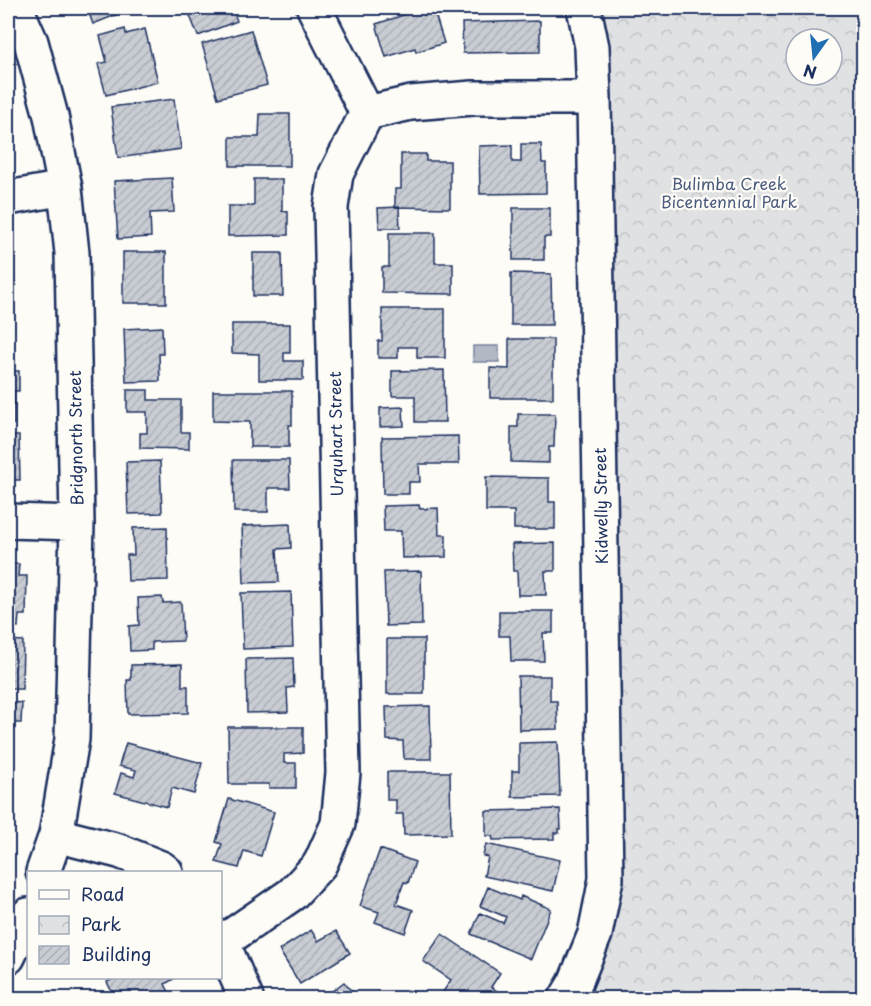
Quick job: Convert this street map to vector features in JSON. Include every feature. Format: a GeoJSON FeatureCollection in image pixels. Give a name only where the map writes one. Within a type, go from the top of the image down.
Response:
{"type":"FeatureCollection","features":[{"type":"Feature","properties":{"kind":"street","name":"Bridgnorth Street"},"geometry":{"type":"LineString","coordinates":[[16,8],[31,42],[51,116],[65,188],[72,253],[77,523],[72,739],[56,835],[44,871]]}},
{"type":"Feature","properties":{"kind":"street"},"geometry":{"type":"LineString","coordinates":[[314,8],[367,113],[411,103],[473,98],[594,98]]}},
{"type":"Feature","properties":{"kind":"street","name":"Kidwelly Street"},"geometry":{"type":"LineString","coordinates":[[566,999],[596,934],[606,879],[594,98],[592,47],[584,8]]}},
{"type":"Feature","properties":{"kind":"street","name":"Urquhart Street"},"geometry":{"type":"LineString","coordinates":[[222,939],[292,894],[320,864],[338,824],[343,773],[331,207],[336,174],[367,113]]}},
{"type":"Feature","properties":{"kind":"street"},"geometry":{"type":"LineString","coordinates":[[8,198],[65,188]]}},
{"type":"Feature","properties":{"kind":"street"},"geometry":{"type":"LineString","coordinates":[[8,521],[77,523]]}},
{"type":"Feature","properties":{"kind":"street"},"geometry":{"type":"LineString","coordinates":[[56,835],[119,851],[164,871]]}},
{"type":"Feature","properties":{"kind":"street"},"geometry":{"type":"LineString","coordinates":[[8,957],[27,917]]}},
{"type":"Feature","properties":{"kind":"street"},"geometry":{"type":"LineString","coordinates":[[222,939],[246,999]]}},
{"type":"Feature","properties":{"kind":"green space","name":"Bulimba Creek Bicentennial Park"},"geometry":{"type":"Polygon","coordinates":[[[584,8],[863,8],[863,998],[566,998],[595,934],[584,8]]]}},
{"type":"Feature","properties":{"kind":"shaded area"},"geometry":{"type":"Polygon","coordinates":[[[473,346],[499,346],[499,362],[473,362],[473,346]]]}},
{"type":"Feature","properties":{"kind":"building"},"geometry":{"type":"Polygon","coordinates":[[[87,8],[131,8],[131,9],[93,24],[87,8]]]}},
{"type":"Feature","properties":{"kind":"building"},"geometry":{"type":"Polygon","coordinates":[[[187,8],[232,8],[237,21],[198,36],[187,8]]]}},
{"type":"Feature","properties":{"kind":"building"},"geometry":{"type":"Polygon","coordinates":[[[422,9],[423,14],[434,11],[444,43],[416,52],[415,48],[386,57],[376,24],[422,9]]]}},
{"type":"Feature","properties":{"kind":"building"},"geometry":{"type":"Polygon","coordinates":[[[540,21],[540,52],[463,53],[462,23],[540,21]]]}},
{"type":"Feature","properties":{"kind":"building"},"geometry":{"type":"Polygon","coordinates":[[[125,29],[126,34],[145,29],[158,82],[106,95],[98,64],[107,62],[100,36],[125,29]]]}},
{"type":"Feature","properties":{"kind":"building"},"geometry":{"type":"Polygon","coordinates":[[[251,30],[267,85],[218,98],[202,44],[251,30]]]}},
{"type":"Feature","properties":{"kind":"building"},"geometry":{"type":"Polygon","coordinates":[[[174,99],[181,149],[118,158],[111,107],[174,99]]]}},
{"type":"Feature","properties":{"kind":"building"},"geometry":{"type":"Polygon","coordinates":[[[260,114],[290,114],[290,166],[230,166],[230,137],[259,137],[260,114]]]}},
{"type":"Feature","properties":{"kind":"building"},"geometry":{"type":"Polygon","coordinates":[[[521,144],[541,144],[542,163],[546,163],[546,193],[480,194],[479,146],[512,145],[512,162],[521,162],[521,144]]]}},
{"type":"Feature","properties":{"kind":"building"},"geometry":{"type":"Polygon","coordinates":[[[401,154],[426,154],[426,161],[450,161],[450,208],[395,207],[395,189],[401,189],[401,154]]]}},
{"type":"Feature","properties":{"kind":"building"},"geometry":{"type":"Polygon","coordinates":[[[172,178],[174,212],[150,213],[151,237],[118,239],[114,181],[172,178]]]}},
{"type":"Feature","properties":{"kind":"building"},"geometry":{"type":"Polygon","coordinates":[[[254,179],[282,179],[282,211],[288,212],[288,235],[228,236],[228,206],[254,206],[254,179]]]}},
{"type":"Feature","properties":{"kind":"building"},"geometry":{"type":"Polygon","coordinates":[[[399,207],[400,228],[379,228],[378,208],[399,207]]]}},
{"type":"Feature","properties":{"kind":"building"},"geometry":{"type":"Polygon","coordinates":[[[513,208],[550,208],[550,237],[544,237],[544,260],[513,260],[513,208]]]}},
{"type":"Feature","properties":{"kind":"building"},"geometry":{"type":"Polygon","coordinates":[[[389,233],[435,233],[435,263],[453,263],[453,294],[382,293],[382,267],[389,267],[389,233]]]}},
{"type":"Feature","properties":{"kind":"building"},"geometry":{"type":"Polygon","coordinates":[[[123,252],[166,252],[166,303],[123,303],[123,252]]]}},
{"type":"Feature","properties":{"kind":"building"},"geometry":{"type":"Polygon","coordinates":[[[253,253],[282,253],[283,296],[253,296],[253,253]]]}},
{"type":"Feature","properties":{"kind":"building"},"geometry":{"type":"Polygon","coordinates":[[[8,266],[14,266],[15,293],[8,293],[8,266]]]}},
{"type":"Feature","properties":{"kind":"building"},"geometry":{"type":"Polygon","coordinates":[[[511,273],[551,274],[552,325],[511,325],[511,273]]]}},
{"type":"Feature","properties":{"kind":"building"},"geometry":{"type":"Polygon","coordinates":[[[382,309],[445,309],[445,358],[417,358],[417,347],[398,347],[398,358],[378,358],[378,341],[382,341],[382,309]]]}},
{"type":"Feature","properties":{"kind":"building"},"geometry":{"type":"Polygon","coordinates":[[[232,324],[290,324],[290,353],[284,353],[284,361],[303,361],[303,380],[259,380],[259,354],[232,353],[232,324]]]}},
{"type":"Feature","properties":{"kind":"building"},"geometry":{"type":"Polygon","coordinates":[[[8,326],[12,326],[12,358],[8,358],[8,326]]]}},
{"type":"Feature","properties":{"kind":"building"},"geometry":{"type":"Polygon","coordinates":[[[162,327],[163,354],[159,354],[160,381],[126,382],[124,329],[162,327]]]}},
{"type":"Feature","properties":{"kind":"building"},"geometry":{"type":"Polygon","coordinates":[[[509,339],[553,339],[553,398],[490,398],[490,368],[509,369],[509,339]]]}},
{"type":"Feature","properties":{"kind":"building"},"geometry":{"type":"Polygon","coordinates":[[[444,370],[445,422],[415,422],[415,396],[392,396],[392,371],[444,370]]]}},
{"type":"Feature","properties":{"kind":"building"},"geometry":{"type":"Polygon","coordinates":[[[8,371],[19,371],[19,391],[14,391],[14,424],[8,424],[8,371]]]}},
{"type":"Feature","properties":{"kind":"building"},"geometry":{"type":"Polygon","coordinates":[[[127,390],[148,390],[148,400],[181,400],[181,432],[189,432],[189,449],[140,448],[140,433],[147,433],[147,412],[127,412],[127,390]]]}},
{"type":"Feature","properties":{"kind":"building"},"geometry":{"type":"Polygon","coordinates":[[[213,391],[292,391],[292,425],[289,425],[289,447],[250,447],[250,422],[213,421],[213,391]]]}},
{"type":"Feature","properties":{"kind":"building"},"geometry":{"type":"Polygon","coordinates":[[[403,407],[404,426],[380,427],[380,408],[403,407]]]}},
{"type":"Feature","properties":{"kind":"building"},"geometry":{"type":"Polygon","coordinates":[[[518,414],[555,414],[554,447],[549,447],[549,463],[511,462],[511,427],[518,427],[518,414]]]}},
{"type":"Feature","properties":{"kind":"building"},"geometry":{"type":"Polygon","coordinates":[[[8,436],[19,436],[20,480],[8,480],[8,436]]]}},
{"type":"Feature","properties":{"kind":"building"},"geometry":{"type":"Polygon","coordinates":[[[458,436],[459,464],[419,464],[420,482],[409,482],[409,494],[383,494],[382,437],[458,436]]]}},
{"type":"Feature","properties":{"kind":"building"},"geometry":{"type":"Polygon","coordinates":[[[233,460],[289,460],[290,488],[268,488],[268,512],[234,512],[233,460]]]}},
{"type":"Feature","properties":{"kind":"building"},"geometry":{"type":"Polygon","coordinates":[[[160,461],[162,513],[128,514],[126,462],[160,461]]]}},
{"type":"Feature","properties":{"kind":"building"},"geometry":{"type":"Polygon","coordinates":[[[486,477],[549,478],[549,502],[555,502],[555,529],[514,529],[514,511],[486,511],[486,477]]]}},
{"type":"Feature","properties":{"kind":"building"},"geometry":{"type":"Polygon","coordinates":[[[419,505],[420,509],[438,508],[439,535],[446,535],[446,557],[402,558],[401,531],[384,531],[383,506],[419,505]]]}},
{"type":"Feature","properties":{"kind":"building"},"geometry":{"type":"Polygon","coordinates":[[[290,524],[291,548],[277,549],[279,582],[244,583],[242,526],[290,524]]]}},
{"type":"Feature","properties":{"kind":"building"},"geometry":{"type":"Polygon","coordinates":[[[167,527],[168,580],[128,581],[127,555],[134,555],[133,528],[167,527]]]}},
{"type":"Feature","properties":{"kind":"building"},"geometry":{"type":"Polygon","coordinates":[[[555,543],[555,571],[545,571],[546,595],[518,595],[517,571],[513,571],[512,544],[555,543]]]}},
{"type":"Feature","properties":{"kind":"building"},"geometry":{"type":"Polygon","coordinates":[[[8,564],[19,564],[18,576],[27,576],[26,615],[19,615],[18,627],[8,626],[8,564]]]}},
{"type":"Feature","properties":{"kind":"building"},"geometry":{"type":"Polygon","coordinates":[[[421,571],[422,625],[386,626],[384,572],[421,571]]]}},
{"type":"Feature","properties":{"kind":"building"},"geometry":{"type":"Polygon","coordinates":[[[291,592],[293,647],[243,649],[241,593],[291,592]]]}},
{"type":"Feature","properties":{"kind":"building"},"geometry":{"type":"Polygon","coordinates":[[[162,597],[163,603],[181,602],[183,641],[152,642],[152,650],[130,651],[129,626],[139,625],[138,598],[162,597]]]}},
{"type":"Feature","properties":{"kind":"building"},"geometry":{"type":"Polygon","coordinates":[[[499,611],[553,611],[553,633],[543,633],[544,661],[511,661],[510,636],[499,636],[499,611]]]}},
{"type":"Feature","properties":{"kind":"building"},"geometry":{"type":"Polygon","coordinates":[[[387,639],[424,639],[424,694],[387,694],[387,639]]]}},
{"type":"Feature","properties":{"kind":"building"},"geometry":{"type":"Polygon","coordinates":[[[8,640],[23,641],[22,689],[8,689],[8,640]]]}},
{"type":"Feature","properties":{"kind":"building"},"geometry":{"type":"Polygon","coordinates":[[[293,658],[294,687],[287,688],[288,712],[247,713],[246,659],[293,658]]]}},
{"type":"Feature","properties":{"kind":"building"},"geometry":{"type":"Polygon","coordinates":[[[182,664],[182,686],[188,686],[188,713],[128,714],[127,680],[131,680],[131,665],[182,664]]]}},
{"type":"Feature","properties":{"kind":"building"},"geometry":{"type":"Polygon","coordinates":[[[518,676],[550,676],[550,701],[557,701],[558,729],[519,730],[518,676]]]}},
{"type":"Feature","properties":{"kind":"building"},"geometry":{"type":"Polygon","coordinates":[[[8,702],[22,703],[21,723],[8,723],[8,702]]]}},
{"type":"Feature","properties":{"kind":"building"},"geometry":{"type":"Polygon","coordinates":[[[430,706],[431,759],[404,759],[403,741],[387,740],[386,707],[430,706]]]}},
{"type":"Feature","properties":{"kind":"building"},"geometry":{"type":"Polygon","coordinates":[[[228,727],[303,727],[303,753],[284,754],[284,763],[296,763],[296,788],[269,788],[269,784],[229,784],[228,727]]]}},
{"type":"Feature","properties":{"kind":"building"},"geometry":{"type":"Polygon","coordinates":[[[558,742],[560,796],[512,797],[512,771],[519,771],[519,743],[558,742]]]}},
{"type":"Feature","properties":{"kind":"building"},"geometry":{"type":"Polygon","coordinates":[[[126,743],[202,763],[194,794],[172,788],[167,807],[115,793],[121,773],[134,777],[136,770],[119,766],[126,743]]]}},
{"type":"Feature","properties":{"kind":"building"},"geometry":{"type":"Polygon","coordinates":[[[387,772],[450,772],[451,834],[404,835],[403,814],[396,814],[396,800],[387,800],[387,772]]]}},
{"type":"Feature","properties":{"kind":"building"},"geometry":{"type":"Polygon","coordinates":[[[229,799],[274,812],[261,856],[244,851],[239,868],[216,862],[222,844],[216,842],[229,799]]]}},
{"type":"Feature","properties":{"kind":"building"},"geometry":{"type":"Polygon","coordinates":[[[560,809],[561,829],[559,833],[554,833],[554,839],[493,840],[492,836],[486,836],[486,811],[560,809]]]}},
{"type":"Feature","properties":{"kind":"building"},"geometry":{"type":"Polygon","coordinates":[[[486,844],[560,860],[553,891],[484,876],[488,857],[483,856],[486,844]]]}},
{"type":"Feature","properties":{"kind":"building"},"geometry":{"type":"Polygon","coordinates":[[[380,849],[415,862],[408,883],[404,882],[396,904],[413,910],[405,933],[375,922],[379,912],[360,906],[380,849]]]}},
{"type":"Feature","properties":{"kind":"building"},"geometry":{"type":"Polygon","coordinates":[[[488,887],[520,900],[521,896],[551,909],[531,959],[471,934],[480,913],[503,923],[506,917],[480,906],[488,887]]]}},
{"type":"Feature","properties":{"kind":"building"},"geometry":{"type":"Polygon","coordinates":[[[311,930],[318,941],[336,931],[350,953],[300,984],[279,950],[311,930]]]}},
{"type":"Feature","properties":{"kind":"building"},"geometry":{"type":"Polygon","coordinates":[[[442,934],[500,973],[491,987],[497,991],[491,998],[439,998],[451,980],[423,961],[442,934]]]}},
{"type":"Feature","properties":{"kind":"building"},"geometry":{"type":"Polygon","coordinates":[[[113,979],[173,979],[165,984],[172,998],[115,998],[107,982],[113,979]]]}},
{"type":"Feature","properties":{"kind":"building"},"geometry":{"type":"Polygon","coordinates":[[[344,982],[357,998],[323,998],[344,982]]]}}]}
